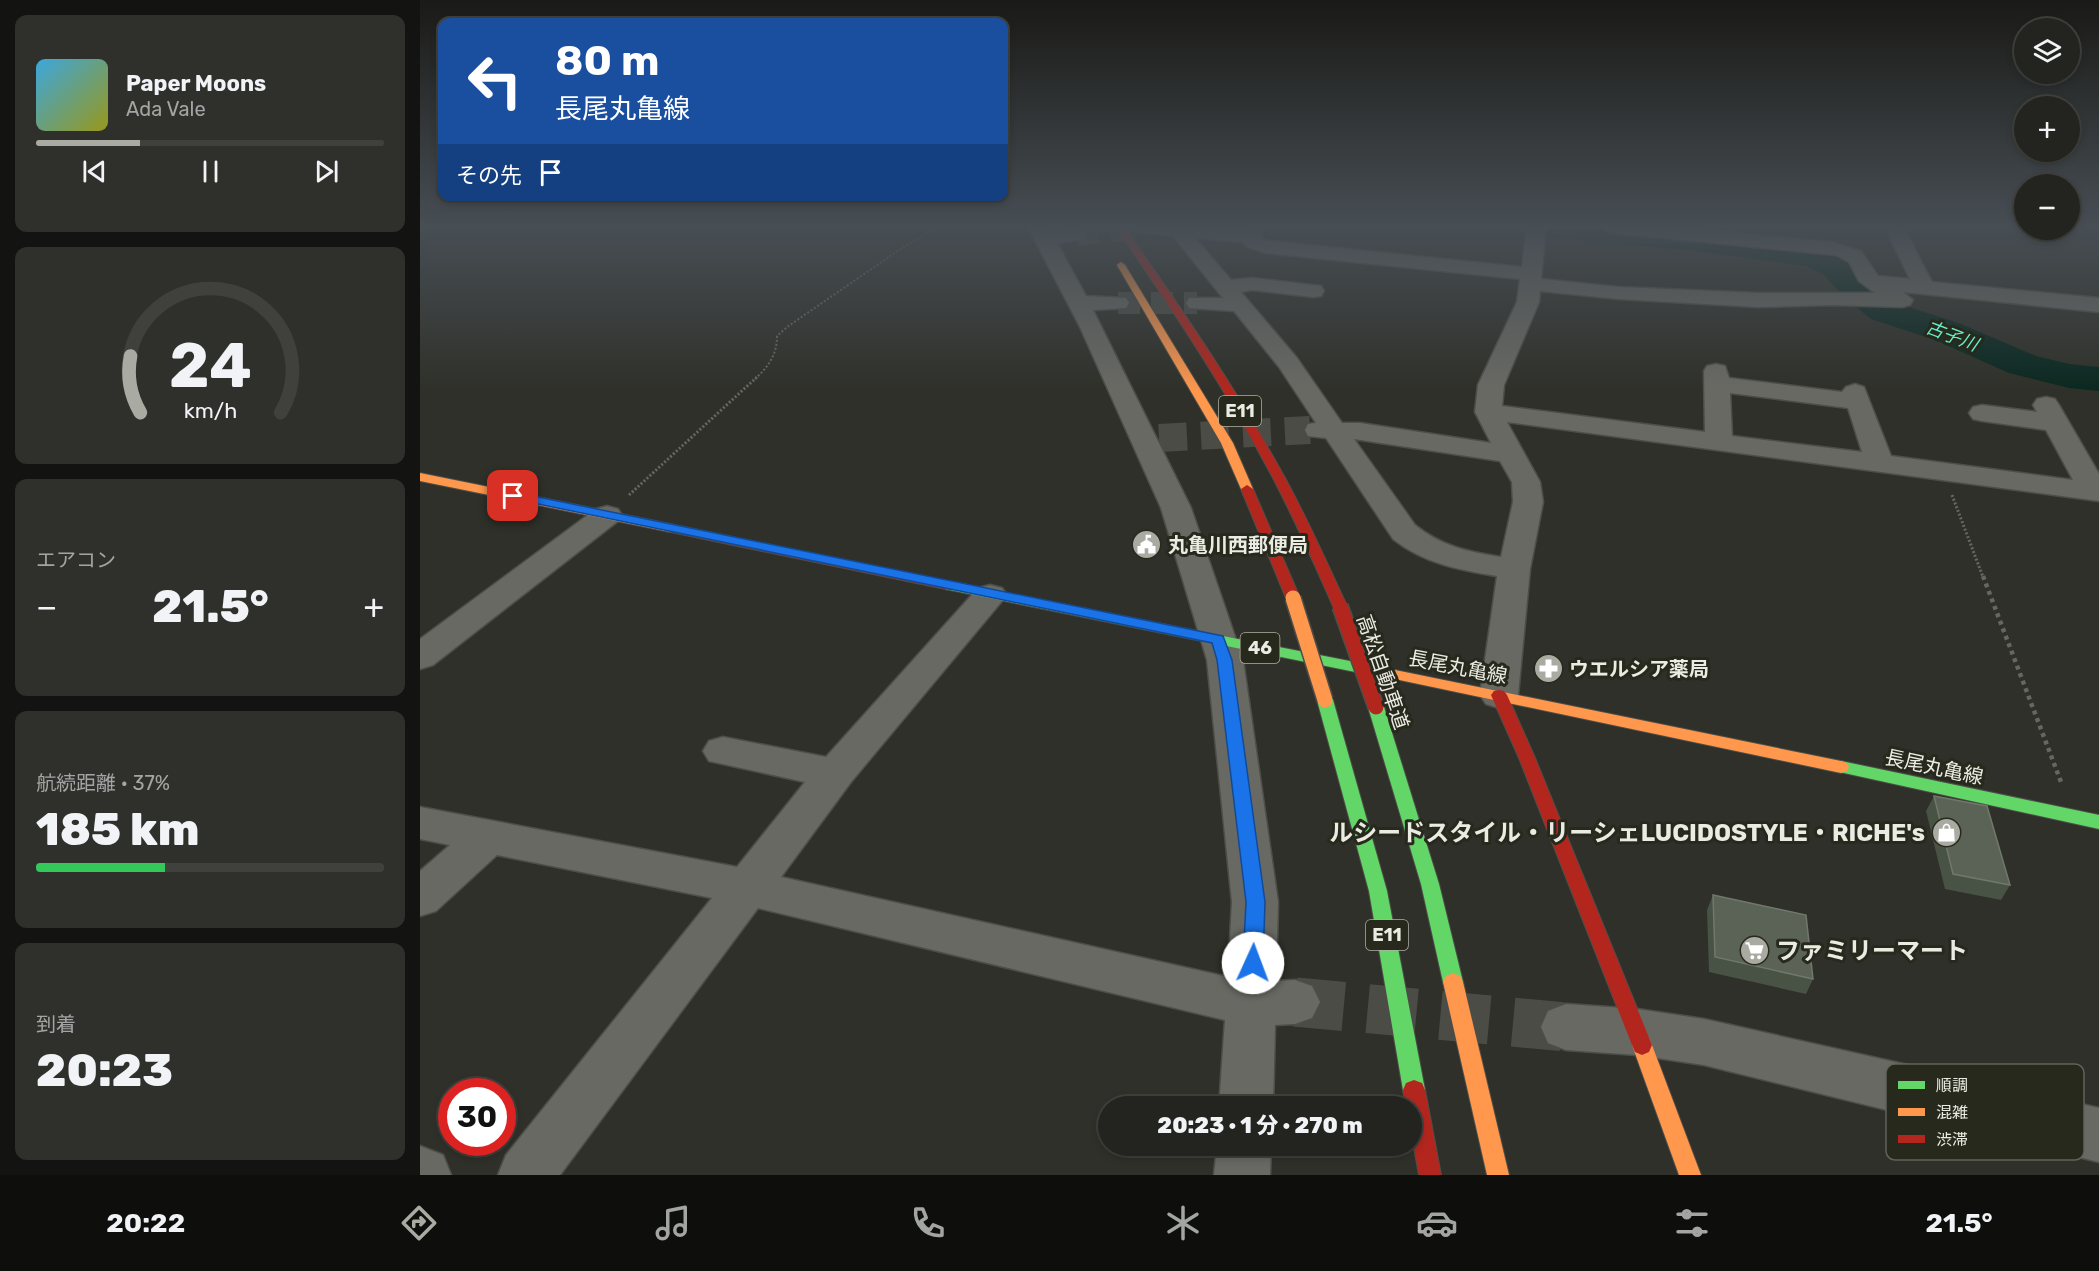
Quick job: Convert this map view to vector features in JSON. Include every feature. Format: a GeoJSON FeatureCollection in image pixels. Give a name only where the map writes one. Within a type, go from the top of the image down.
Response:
{"type":"FeatureCollection","features":[{"type":"Feature","properties":{"kind":"main road","name":"E11"},"geometry":{"type":"LineString","coordinates":[[1130,282],[1227,443],[1293,598],[1378,891],[1430,1175]]}},
{"type":"Feature","properties":{"kind":"main road","name":"高松自動車道"},"geometry":{"type":"LineString","coordinates":[[1158,282],[1192,331],[1257,440],[1298,514],[1340,606],[1376,707],[1430,884],[1498,1175]]}},
{"type":"Feature","properties":{"kind":"main road","name":"長尾丸亀線"},"geometry":{"type":"LineString","coordinates":[[420,477],[990,595],[1499,695],[2099,822]]}},
{"type":"Feature","properties":{"kind":"main road"},"geometry":{"type":"LineString","coordinates":[[1499,695],[1532,769],[1637,1032],[1690,1175]]}},
{"type":"Feature","properties":{"kind":"street"},"geometry":{"type":"LineString","coordinates":[[1070,282],[1078,303],[1152,439],[1225,660],[1256,902],[1273,1003],[1249,1096]]}},
{"type":"Feature","properties":{"kind":"street"},"geometry":{"type":"LineString","coordinates":[[1221,282],[1288,363],[1322,430],[1404,532],[1416,543],[1442,555],[1514,569]]}},
{"type":"Feature","properties":{"kind":"street"},"geometry":{"type":"LineString","coordinates":[[1499,695],[1514,569],[1528,502],[1526,482],[1488,412],[1491,385],[1528,302],[1532,282]]}},
{"type":"Feature","properties":{"kind":"street"},"geometry":{"type":"LineString","coordinates":[[1550,282],[1619,293],[1758,300],[1856,298],[1902,300],[1872,282]]}},
{"type":"Feature","properties":{"kind":"street"},"geometry":{"type":"LineString","coordinates":[[1872,282],[2099,305]]}},
{"type":"Feature","properties":{"kind":"street"},"geometry":{"type":"LineString","coordinates":[[1922,282],[1925,288]]}},
{"type":"Feature","properties":{"kind":"street"},"geometry":{"type":"LineString","coordinates":[[1197,303],[1233,296],[1252,285],[1313,291]]}},
{"type":"Feature","properties":{"kind":"street"},"geometry":{"type":"LineString","coordinates":[[1078,303],[1118,303]]}},
{"type":"Feature","properties":{"kind":"street"},"geometry":{"type":"LineString","coordinates":[[1719,442],[1716,378],[1856,397],[1879,463]]}},
{"type":"Feature","properties":{"kind":"street"},"geometry":{"type":"LineString","coordinates":[[1488,412],[2097,492]]}},
{"type":"Feature","properties":{"kind":"street"},"geometry":{"type":"LineString","coordinates":[[1982,414],[2051,414],[2097,492]]}},
{"type":"Feature","properties":{"kind":"street"},"geometry":{"type":"LineString","coordinates":[[1322,430],[1360,430],[1511,454]]}},
{"type":"Feature","properties":{"kind":"street"},"geometry":{"type":"LineString","coordinates":[[420,657],[607,515]]}},
{"type":"Feature","properties":{"kind":"street"},"geometry":{"type":"LineString","coordinates":[[526,1175],[835,774],[990,595]]}},
{"type":"Feature","properties":{"kind":"street"},"geometry":{"type":"LineString","coordinates":[[723,751],[835,774]]}},
{"type":"Feature","properties":{"kind":"street"},"geometry":{"type":"LineString","coordinates":[[420,824],[746,887],[1273,1003]]}},
{"type":"Feature","properties":{"kind":"street"},"geometry":{"type":"LineString","coordinates":[[420,898],[489,837]]}},
{"type":"Feature","properties":{"kind":"street"},"geometry":{"type":"LineString","coordinates":[[1566,1027],[1637,1032],[1704,1042],[1886,1085]]}},
{"type":"Feature","properties":{"kind":"street"},"geometry":{"type":"LineString","coordinates":[[2084,1131],[2099,1135]]}},
{"type":"Feature","properties":{"kind":"street"},"geometry":{"type":"LineString","coordinates":[[1242,1175],[1243,1156]]}},
{"type":"Feature","properties":{"kind":"path"},"geometry":{"type":"LineString","coordinates":[[607,515],[768,366],[777,346],[777,336],[853,282]]}},
{"type":"Feature","properties":{"kind":"path"},"geometry":{"type":"LineString","coordinates":[[1943,471],[2074,817]]}},
{"type":"Feature","properties":{"kind":"building"},"geometry":{"type":"Polygon","coordinates":[[[1934,796],[1987,806],[2010,885],[1953,874],[1934,796]]]}},
{"type":"Feature","properties":{"kind":"building","name":"ファミリーマート"},"geometry":{"type":"Polygon","coordinates":[[[1713,895],[1806,915],[1813,979],[1715,957],[1713,895]]]}},
{"type":"Feature","properties":{"kind":"waterway","name":"古子川"},"geometry":{"type":"LineString","coordinates":[[1849,282],[1884,311],[1948,332],[2023,365],[2069,376],[2099,379]]}},
{"type":"Feature","properties":{"kind":"tunnel"},"geometry":{"type":"LineString","coordinates":[[1118,303],[1197,303]]}},
{"type":"Feature","properties":{"kind":"tunnel"},"geometry":{"type":"LineString","coordinates":[[1159,438],[1310,430]]}},
{"type":"Feature","properties":{"kind":"tunnel"},"geometry":{"type":"LineString","coordinates":[[1295,1002],[1566,1027]]}},
{"type":"Feature","properties":{"kind":"traffic: fast"},"geometry":{"type":"LineString","coordinates":[[950,586],[1395,675]]}},
{"type":"Feature","properties":{"kind":"traffic: fast"},"geometry":{"type":"LineString","coordinates":[[1325,700],[1378,891],[1414,1090]]}},
{"type":"Feature","properties":{"kind":"traffic: fast"},"geometry":{"type":"LineString","coordinates":[[1376,707],[1430,884],[1453,982]]}},
{"type":"Feature","properties":{"kind":"traffic: fast"},"geometry":{"type":"LineString","coordinates":[[1841,767],[2099,822]]}},
{"type":"Feature","properties":{"kind":"traffic: slow"},"geometry":{"type":"LineString","coordinates":[[1131,282],[1227,443],[1247,489]]}},
{"type":"Feature","properties":{"kind":"traffic: slow"},"geometry":{"type":"LineString","coordinates":[[420,477],[670,528]]}},
{"type":"Feature","properties":{"kind":"traffic: slow"},"geometry":{"type":"LineString","coordinates":[[1293,598],[1325,700]]}},
{"type":"Feature","properties":{"kind":"traffic: slow"},"geometry":{"type":"LineString","coordinates":[[1395,675],[1841,767]]}},
{"type":"Feature","properties":{"kind":"traffic: slow"},"geometry":{"type":"LineString","coordinates":[[1453,982],[1498,1175]]}},
{"type":"Feature","properties":{"kind":"traffic: slow"},"geometry":{"type":"LineString","coordinates":[[1642,1045],[1690,1175]]}},
{"type":"Feature","properties":{"kind":"traffic: jam"},"geometry":{"type":"LineString","coordinates":[[1158,282],[1242,413],[1279,478],[1340,606]]}},
{"type":"Feature","properties":{"kind":"traffic: jam"},"geometry":{"type":"LineString","coordinates":[[1247,489],[1293,598]]}},
{"type":"Feature","properties":{"kind":"traffic: jam"},"geometry":{"type":"LineString","coordinates":[[670,528],[950,586]]}},
{"type":"Feature","properties":{"kind":"traffic: jam"},"geometry":{"type":"LineString","coordinates":[[1340,606],[1376,707]]}},
{"type":"Feature","properties":{"kind":"traffic: jam"},"geometry":{"type":"LineString","coordinates":[[1499,695],[1527,758],[1642,1045]]}},
{"type":"Feature","properties":{"kind":"traffic: jam"},"geometry":{"type":"LineString","coordinates":[[1414,1090],[1430,1175]]}},
{"type":"Feature","properties":{"kind":"place","name":"丸亀川西郵便局"},"geometry":{"type":"Point","coordinates":[1147,545]}},
{"type":"Feature","properties":{"kind":"place","name":"ウエルシア薬局"},"geometry":{"type":"Point","coordinates":[1548,669]}},
{"type":"Feature","properties":{"kind":"place","name":"ルシードスタイル・リーシェLUCIDOSTYLE・RICHE's"},"geometry":{"type":"Point","coordinates":[1946,833]}},
{"type":"Feature","properties":{"kind":"place","name":"ファミリーマート"},"geometry":{"type":"Point","coordinates":[1755,951]}},
{"type":"Feature","properties":{"kind":"route"},"geometry":{"type":"LineString","coordinates":[[513,496],[1218,640],[1225,660],[1256,902],[1253,963]]}}]}
